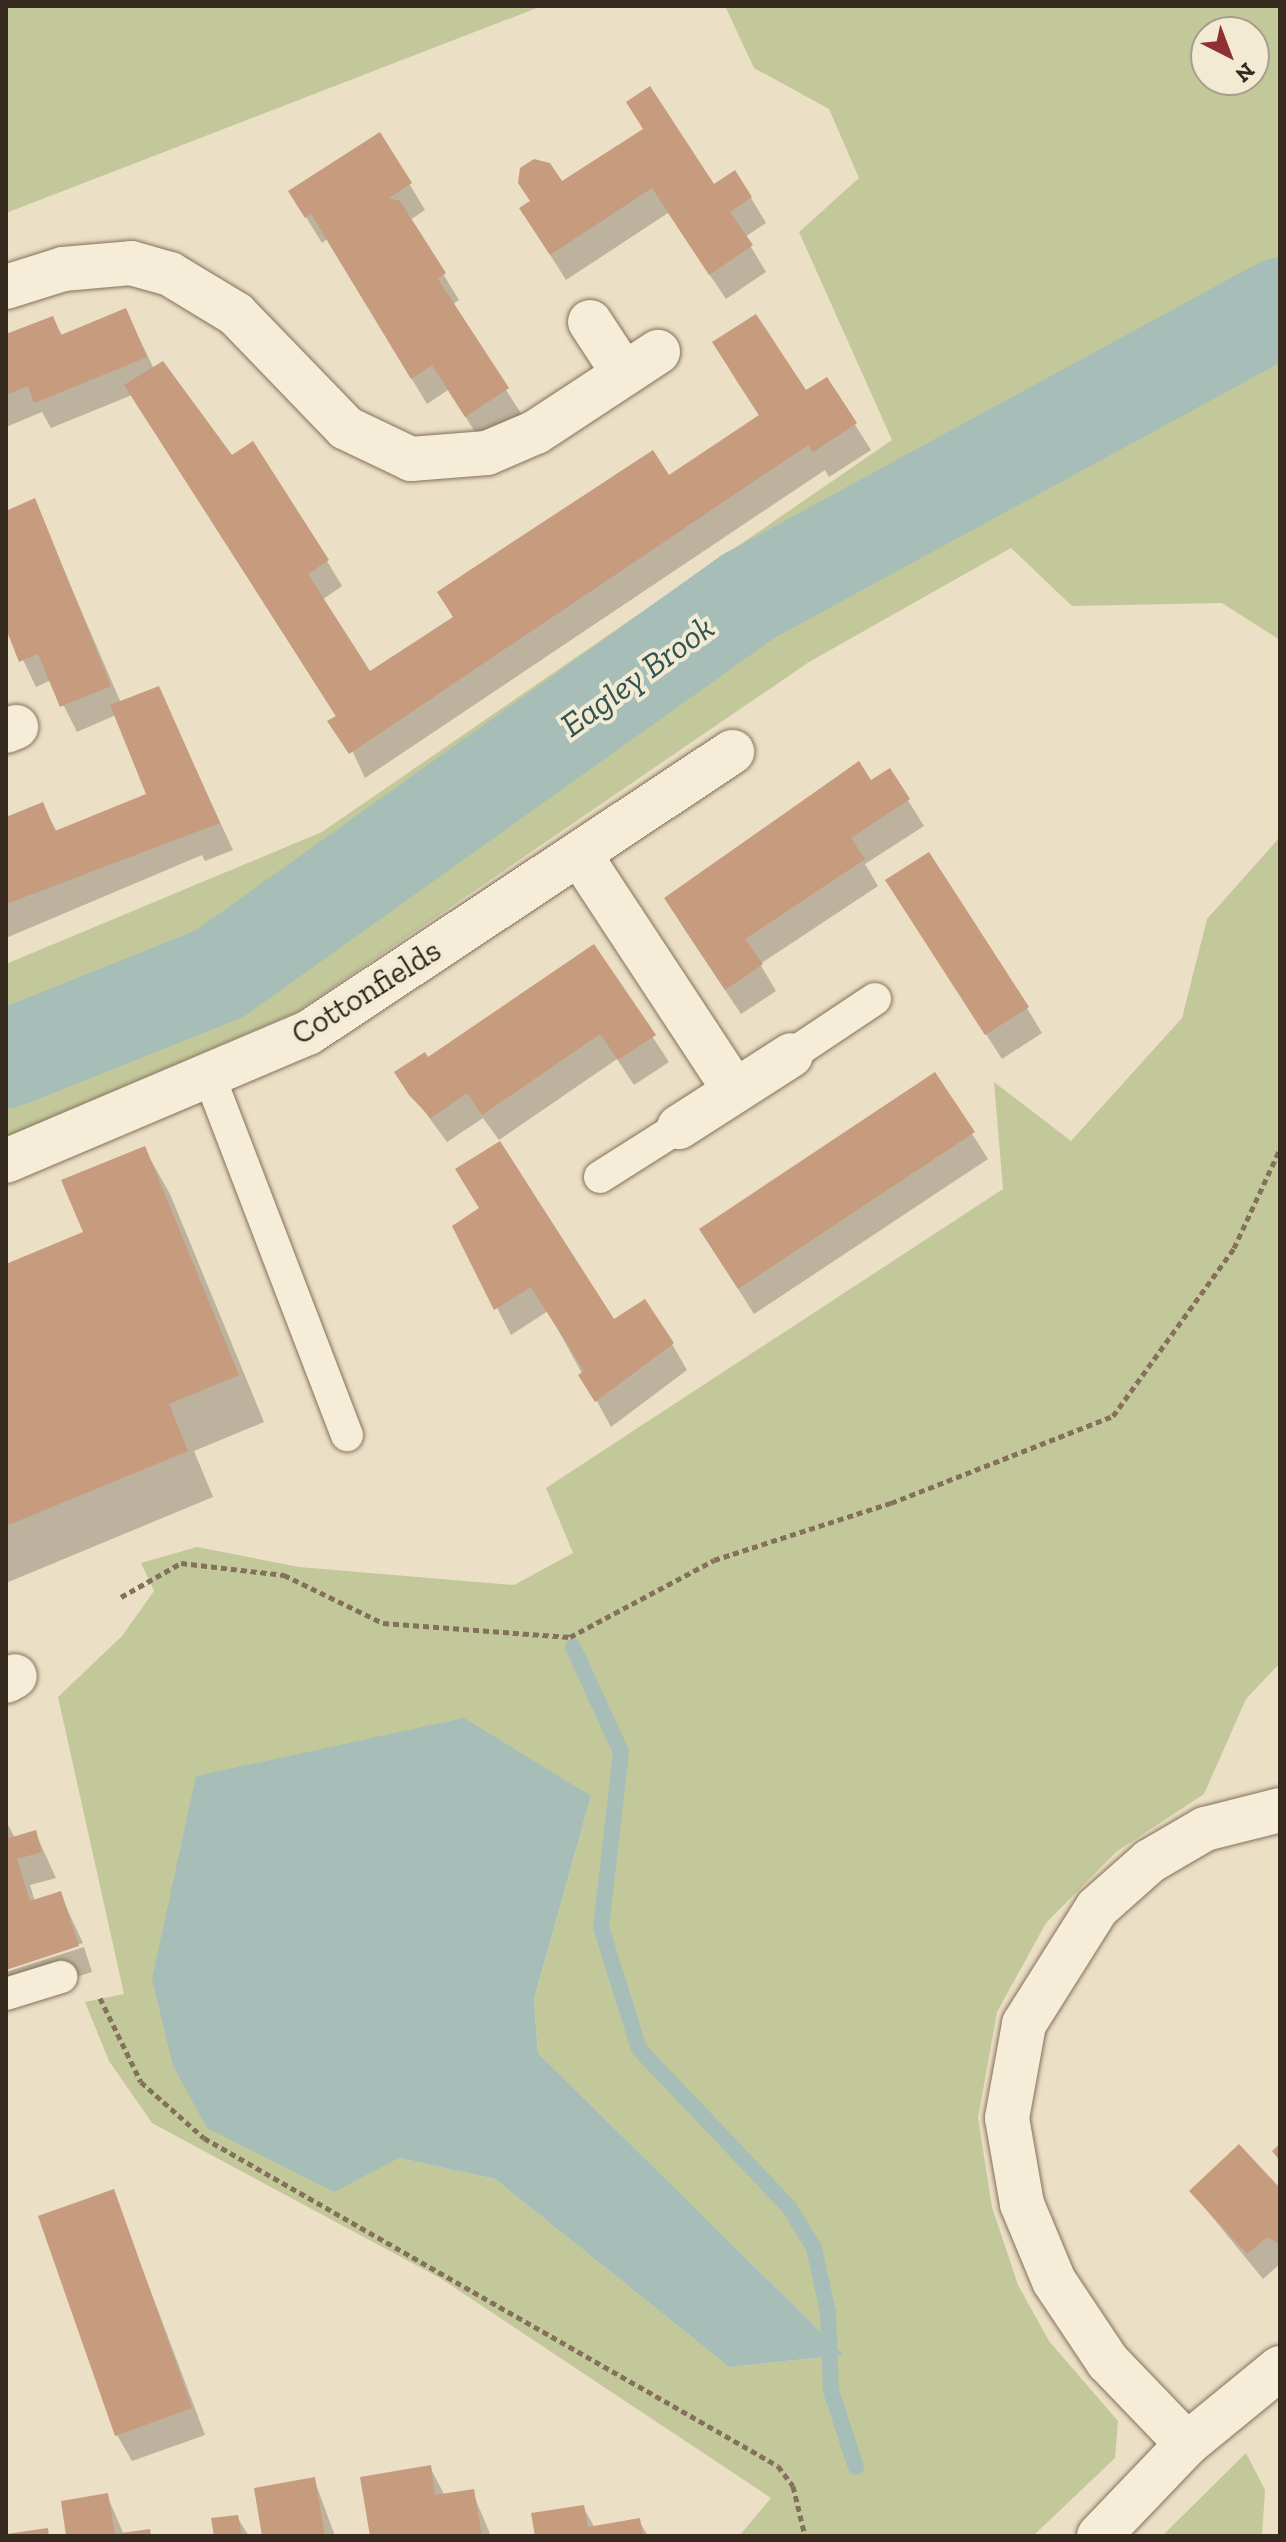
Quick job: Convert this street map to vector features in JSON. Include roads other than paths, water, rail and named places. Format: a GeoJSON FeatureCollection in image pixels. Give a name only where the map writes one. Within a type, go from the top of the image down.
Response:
{"type":"FeatureCollection","features":[{"type":"Feature","properties":{"kind":"street"},"geometry":{"type":"LineString","coordinates":[[6,287],[63,269],[131,263],[170,274],[236,314],[346,428],[411,459],[487,453],[536,432],[641,363],[590,322]]}},
{"type":"Feature","properties":{"kind":"street","name":"Cottonfields"},"geometry":{"type":"LineString","coordinates":[[6,1161],[308,1033],[732,752]]}},
{"type":"Feature","properties":{"kind":"street"},"geometry":{"type":"LineString","coordinates":[[580,855],[735,1091]]}},
{"type":"Feature","properties":{"kind":"street"},"geometry":{"type":"LineString","coordinates":[[679,1127],[791,1055]]}},
{"type":"Feature","properties":{"kind":"street"},"geometry":{"type":"LineString","coordinates":[[1187,2444],[1108,2362],[1054,2281],[1022,2204],[1007,2118],[1024,2024],[1097,1908],[1150,1861],[1205,1829],[1280,1810]]}},
{"type":"Feature","properties":{"kind":"street"},"geometry":{"type":"LineString","coordinates":[[1099,2536],[1187,2444],[1280,2368]]}},
{"type":"Feature","properties":{"kind":"lane"},"geometry":{"type":"LineString","coordinates":[[791,1055],[875,999]]}},
{"type":"Feature","properties":{"kind":"lane"},"geometry":{"type":"LineString","coordinates":[[208,1073],[347,1435]]}},
{"type":"Feature","properties":{"kind":"lane"},"geometry":{"type":"LineString","coordinates":[[600,1177],[679,1127]]}},
{"type":"Feature","properties":{"kind":"lane"},"geometry":{"type":"LineString","coordinates":[[6,1994],[61,1977]]}},
{"type":"Feature","properties":{"kind":"water"},"geometry":{"type":"Polygon","coordinates":[[[464,1718],[591,1796],[534,1999],[538,2053],[844,2355],[729,2367],[495,2179],[399,2158],[334,2192],[207,2128],[173,2066],[152,1979],[196,1776],[464,1718]]]}},
{"type":"Feature","properties":{"kind":"waterway","name":"Eagley Brook"},"geometry":{"type":"LineString","coordinates":[[6,1059],[219,974],[749,596],[1280,307]]}},
{"type":"Feature","properties":{"kind":"waterway"},"geometry":{"type":"LineString","coordinates":[[573,1647],[621,1752],[601,1927],[639,2049],[789,2207],[814,2248],[828,2313],[831,2391],[856,2467]]}}]}
